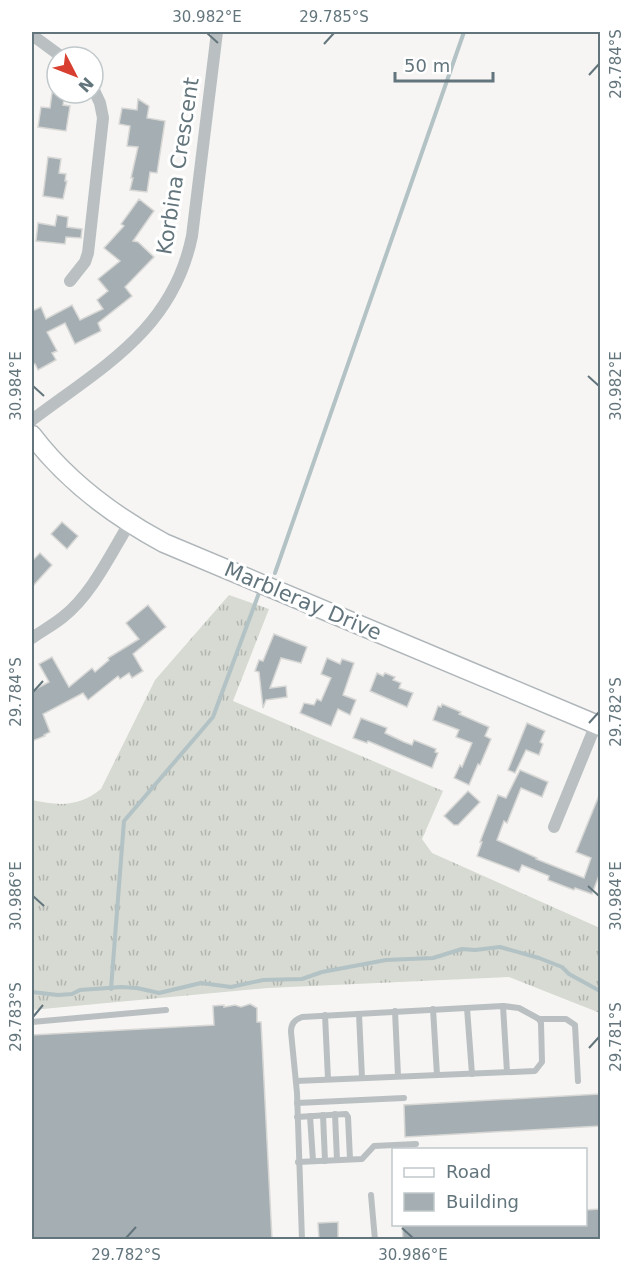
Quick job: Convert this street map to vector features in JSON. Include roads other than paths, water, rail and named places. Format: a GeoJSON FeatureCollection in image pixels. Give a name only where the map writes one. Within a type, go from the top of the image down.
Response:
{"type":"FeatureCollection","features":[{"type":"Feature","properties":{"kind":"street","name":"Korbina Crescent"},"geometry":{"type":"LineString","coordinates":[[32,420],[141,335],[158,316],[176,284],[188,254],[192,236],[217,32]]}},
{"type":"Feature","properties":{"kind":"street"},"geometry":{"type":"LineString","coordinates":[[32,35],[46,45]]}},
{"type":"Feature","properties":{"kind":"street"},"geometry":{"type":"LineString","coordinates":[[69,281],[81,269],[88,253],[103,118],[100,105]]}},
{"type":"Feature","properties":{"kind":"street","name":"Marbleray Drive"},"geometry":{"type":"LineString","coordinates":[[32,435],[42,449],[71,479],[129,524],[182,551],[598,725]]}},
{"type":"Feature","properties":{"kind":"street"},"geometry":{"type":"LineString","coordinates":[[32,638],[65,616],[78,602],[129,524]]}},
{"type":"Feature","properties":{"kind":"street"},"geometry":{"type":"LineString","coordinates":[[554,827],[598,725]]}},
{"type":"Feature","properties":{"kind":"lane"},"geometry":{"type":"LineString","coordinates":[[503,1006],[507,1072]]}},
{"type":"Feature","properties":{"kind":"lane"},"geometry":{"type":"LineString","coordinates":[[302,1239],[296,1080],[291,1032],[292,1023],[302,1017],[503,1006],[519,1008],[539,1018],[566,1019],[575,1024],[578,1080]]}},
{"type":"Feature","properties":{"kind":"lane"},"geometry":{"type":"LineString","coordinates":[[467,1008],[472,1074]]}},
{"type":"Feature","properties":{"kind":"lane"},"geometry":{"type":"LineString","coordinates":[[32,1022],[166,1010]]}},
{"type":"Feature","properties":{"kind":"lane"},"geometry":{"type":"LineString","coordinates":[[433,1010],[437,1075]]}},
{"type":"Feature","properties":{"kind":"lane"},"geometry":{"type":"LineString","coordinates":[[395,1011],[398,1076]]}},
{"type":"Feature","properties":{"kind":"lane"},"geometry":{"type":"LineString","coordinates":[[359,1014],[362,1078]]}},
{"type":"Feature","properties":{"kind":"lane"},"geometry":{"type":"LineString","coordinates":[[325,1016],[328,1079]]}},
{"type":"Feature","properties":{"kind":"lane"},"geometry":{"type":"LineString","coordinates":[[296,1080],[535,1071],[541,1066],[539,1018]]}},
{"type":"Feature","properties":{"kind":"lane"},"geometry":{"type":"LineString","coordinates":[[297,1103],[404,1098]]}},
{"type":"Feature","properties":{"kind":"lane"},"geometry":{"type":"LineString","coordinates":[[297,1117],[345,1113],[348,1117],[350,1159]]}},
{"type":"Feature","properties":{"kind":"lane"},"geometry":{"type":"LineString","coordinates":[[335,1114],[338,1160]]}},
{"type":"Feature","properties":{"kind":"lane"},"geometry":{"type":"LineString","coordinates":[[323,1115],[325,1161]]}},
{"type":"Feature","properties":{"kind":"lane"},"geometry":{"type":"LineString","coordinates":[[310,1116],[313,1161]]}},
{"type":"Feature","properties":{"kind":"lane"},"geometry":{"type":"LineString","coordinates":[[298,1162],[362,1159],[376,1146],[416,1144]]}},
{"type":"Feature","properties":{"kind":"lane"},"geometry":{"type":"LineString","coordinates":[[371,1195],[375,1239]]}},
{"type":"Feature","properties":{"kind":"waterway"},"geometry":{"type":"LineString","coordinates":[[275,573],[464,32]]}},
{"type":"Feature","properties":{"kind":"waterway"},"geometry":{"type":"LineString","coordinates":[[111,989],[124,821],[213,717],[259,593]]}},
{"type":"Feature","properties":{"kind":"waterway"},"geometry":{"type":"LineString","coordinates":[[32,992],[58,995],[72,994],[80,990],[121,987],[159,993],[201,983],[231,987],[263,980],[302,979],[322,972],[386,960],[433,958],[462,949],[500,947],[562,967],[569,974],[600,991]]}}]}
